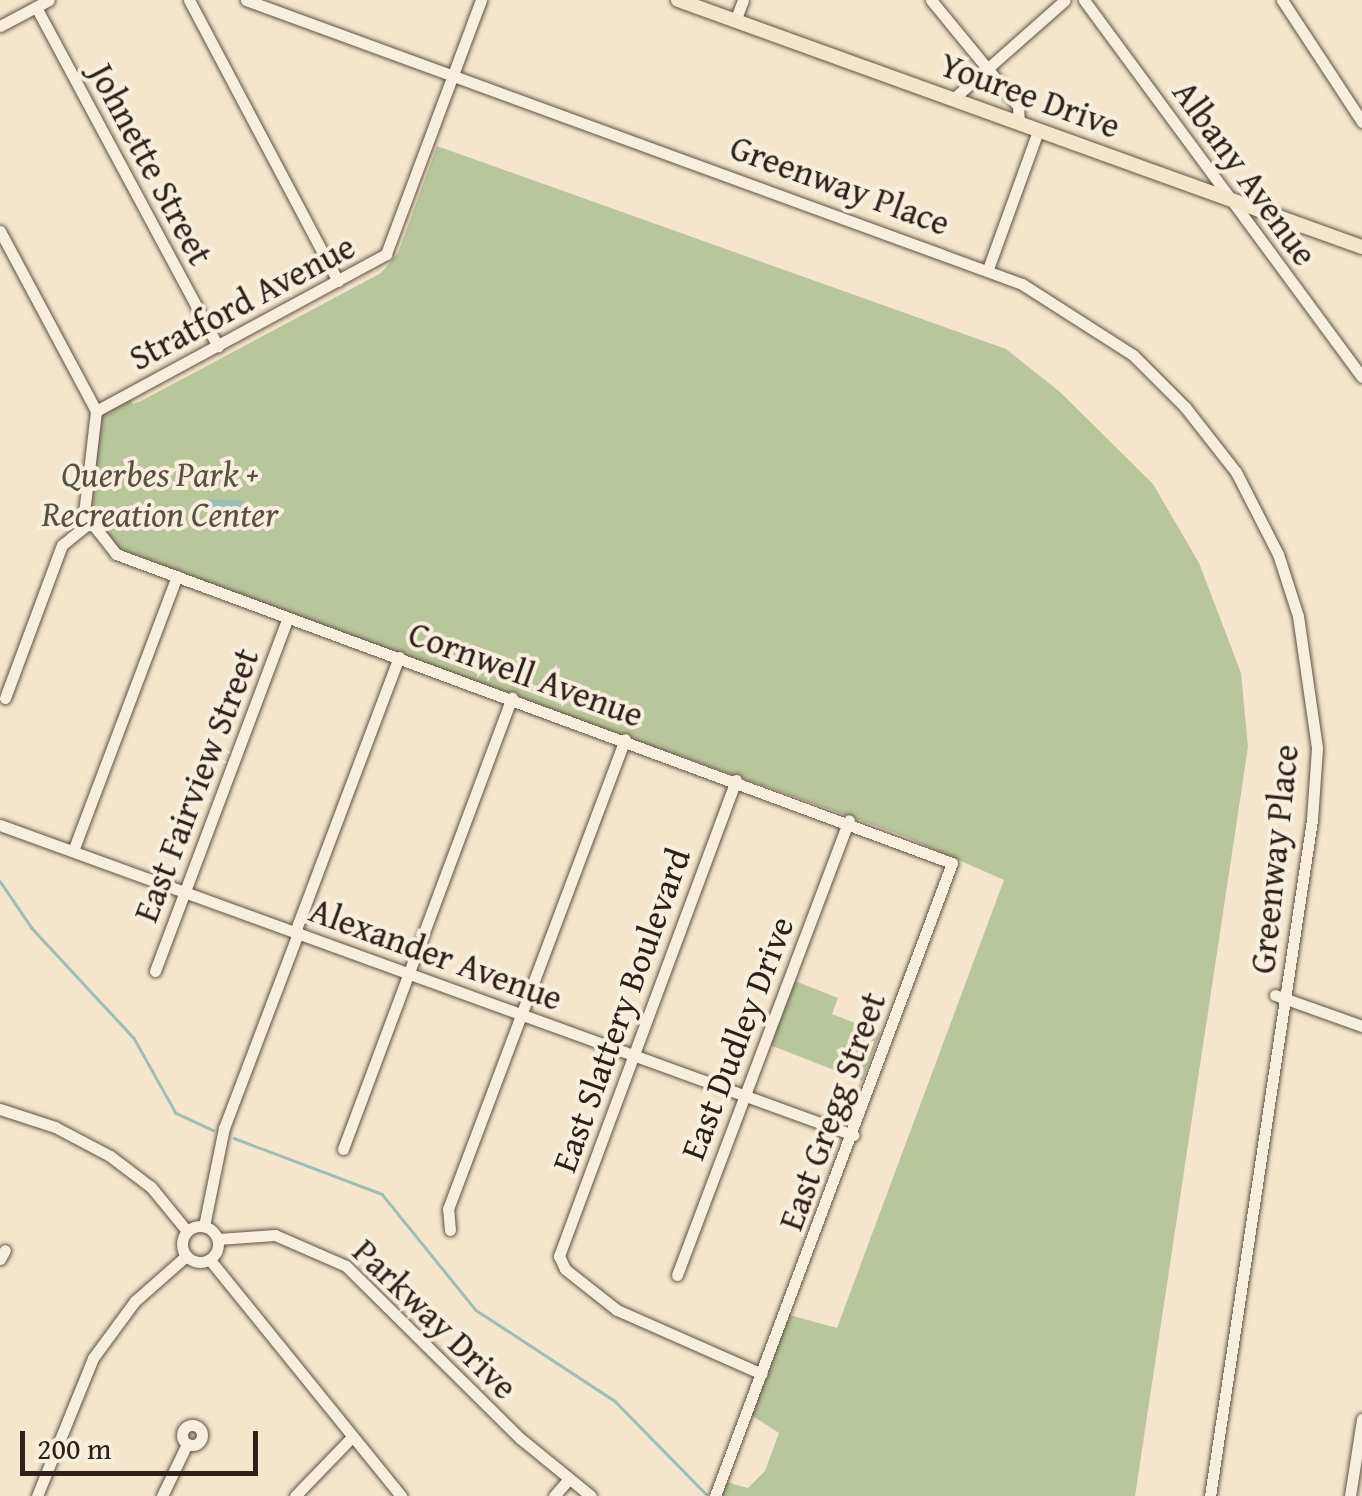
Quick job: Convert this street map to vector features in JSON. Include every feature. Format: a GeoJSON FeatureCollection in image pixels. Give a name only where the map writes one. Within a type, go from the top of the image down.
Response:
{"type":"FeatureCollection","features":[{"type":"Feature","properties":{"kind":"main road","name":"Youree Drive"},"geometry":{"type":"LineString","coordinates":[[678,0],[1362,247]]}},
{"type":"Feature","properties":{"kind":"street"},"geometry":{"type":"LineString","coordinates":[[189,0],[338,282]]}},
{"type":"Feature","properties":{"kind":"street","name":"Greenway Place"},"geometry":{"type":"LineString","coordinates":[[246,0],[988,269],[1070,310],[1159,379],[1226,457],[1278,554],[1308,656],[1316,748],[1210,1496]]}},
{"type":"Feature","properties":{"kind":"street","name":"Stratford Avenue"},"geometry":{"type":"LineString","coordinates":[[96,411],[389,252],[481,0]]}},
{"type":"Feature","properties":{"kind":"street"},"geometry":{"type":"LineString","coordinates":[[735,21],[743,0]]}},
{"type":"Feature","properties":{"kind":"street"},"geometry":{"type":"LineString","coordinates":[[931,0],[1018,106],[1020,123]]}},
{"type":"Feature","properties":{"kind":"street"},"geometry":{"type":"LineString","coordinates":[[953,99],[985,66],[1065,0]]}},
{"type":"Feature","properties":{"kind":"street","name":"Albany Avenue"},"geometry":{"type":"LineString","coordinates":[[1084,0],[1362,377]]}},
{"type":"Feature","properties":{"kind":"street"},"geometry":{"type":"LineString","coordinates":[[1282,0],[1362,122]]}},
{"type":"Feature","properties":{"kind":"street"},"geometry":{"type":"LineString","coordinates":[[0,26],[42,3]]}},
{"type":"Feature","properties":{"kind":"street","name":"Johnette Street"},"geometry":{"type":"LineString","coordinates":[[42,3],[218,346]]}},
{"type":"Feature","properties":{"kind":"street"},"geometry":{"type":"LineString","coordinates":[[988,269],[1038,130]]}},
{"type":"Feature","properties":{"kind":"street"},"geometry":{"type":"LineString","coordinates":[[0,231],[96,411],[96,441],[83,486],[88,524],[62,545],[4,698]]}},
{"type":"Feature","properties":{"kind":"street","name":"Cornwell Avenue"},"geometry":{"type":"LineString","coordinates":[[88,524],[116,554],[849,820],[944,856],[952,866]]}},
{"type":"Feature","properties":{"kind":"street"},"geometry":{"type":"LineString","coordinates":[[73,851],[177,576]]}},
{"type":"Feature","properties":{"kind":"street","name":"East Fairview Street"},"geometry":{"type":"LineString","coordinates":[[155,971],[287,618]]}},
{"type":"Feature","properties":{"kind":"street"},"geometry":{"type":"LineString","coordinates":[[204,1226],[224,1128],[399,658]]}},
{"type":"Feature","properties":{"kind":"street"},"geometry":{"type":"LineString","coordinates":[[343,1148],[512,698]]}},
{"type":"Feature","properties":{"kind":"street"},"geometry":{"type":"LineString","coordinates":[[450,1230],[448,1209],[625,739]]}},
{"type":"Feature","properties":{"kind":"street","name":"East Slattery Boulevard"},"geometry":{"type":"LineString","coordinates":[[736,780],[560,1261],[618,1310],[762,1374]]}},
{"type":"Feature","properties":{"kind":"street","name":"East Dudley Drive"},"geometry":{"type":"LineString","coordinates":[[677,1276],[849,820]]}},
{"type":"Feature","properties":{"kind":"street","name":"Alexander Avenue"},"geometry":{"type":"LineString","coordinates":[[0,825],[853,1135]]}},
{"type":"Feature","properties":{"kind":"street","name":"East Gregg Street"},"geometry":{"type":"LineString","coordinates":[[716,1496],[952,866]]}},
{"type":"Feature","properties":{"kind":"street"},"geometry":{"type":"LineString","coordinates":[[1280,997],[1362,1026]]}},
{"type":"Feature","properties":{"kind":"street"},"geometry":{"type":"LineString","coordinates":[[0,1109],[54,1126],[110,1156],[151,1187],[188,1231],[186,1256],[135,1301],[94,1358],[38,1496]]}},
{"type":"Feature","properties":{"kind":"street"},"geometry":{"type":"LineString","coordinates":[[188,1231],[204,1226]]}},
{"type":"Feature","properties":{"kind":"street"},"geometry":{"type":"LineString","coordinates":[[204,1226],[218,1239],[210,1260]]}},
{"type":"Feature","properties":{"kind":"street","name":"Parkway Drive"},"geometry":{"type":"LineString","coordinates":[[218,1239],[275,1235],[346,1266],[569,1479],[592,1496]]}},
{"type":"Feature","properties":{"kind":"street"},"geometry":{"type":"LineString","coordinates":[[186,1256],[210,1260],[401,1496]]}},
{"type":"Feature","properties":{"kind":"street"},"geometry":{"type":"LineString","coordinates":[[1350,1496],[1362,1419]]}},
{"type":"Feature","properties":{"kind":"street"},"geometry":{"type":"LineString","coordinates":[[295,1496],[352,1438]]}},
{"type":"Feature","properties":{"kind":"street"},"geometry":{"type":"LineString","coordinates":[[162,1496],[187,1444]]}},
{"type":"Feature","properties":{"kind":"street"},"geometry":{"type":"LineString","coordinates":[[554,1496],[569,1479]]}},
{"type":"Feature","properties":{"kind":"green space","name":"Querbes Park + Recreation Center"},"geometry":{"type":"Polygon","coordinates":[[[437,146],[1006,349],[1060,392],[1153,484],[1199,563],[1241,673],[1248,747],[1135,1496],[721,1496],[726,1482],[748,1488],[765,1471],[779,1433],[751,1415],[789,1315],[837,1328],[1004,880],[904,836],[122,557],[88,524],[96,411],[128,394],[133,404],[141,401],[381,273],[398,253],[437,146]]]}},
{"type":"Feature","properties":{"kind":"green space"},"geometry":{"type":"Polygon","coordinates":[[[795,981],[838,998],[832,1014],[880,1033],[862,1081],[770,1045],[795,981]]]}},
{"type":"Feature","properties":{"kind":"water"},"geometry":{"type":"Polygon","coordinates":[[[208,499],[243,500],[242,521],[207,520],[208,499]]]}},
{"type":"Feature","properties":{"kind":"waterway"},"geometry":{"type":"LineString","coordinates":[[0,881],[32,928],[134,1038],[176,1113],[213,1130]]}},
{"type":"Feature","properties":{"kind":"waterway"},"geometry":{"type":"LineString","coordinates":[[234,1138],[382,1194],[476,1310],[615,1401],[706,1494]]}}]}
